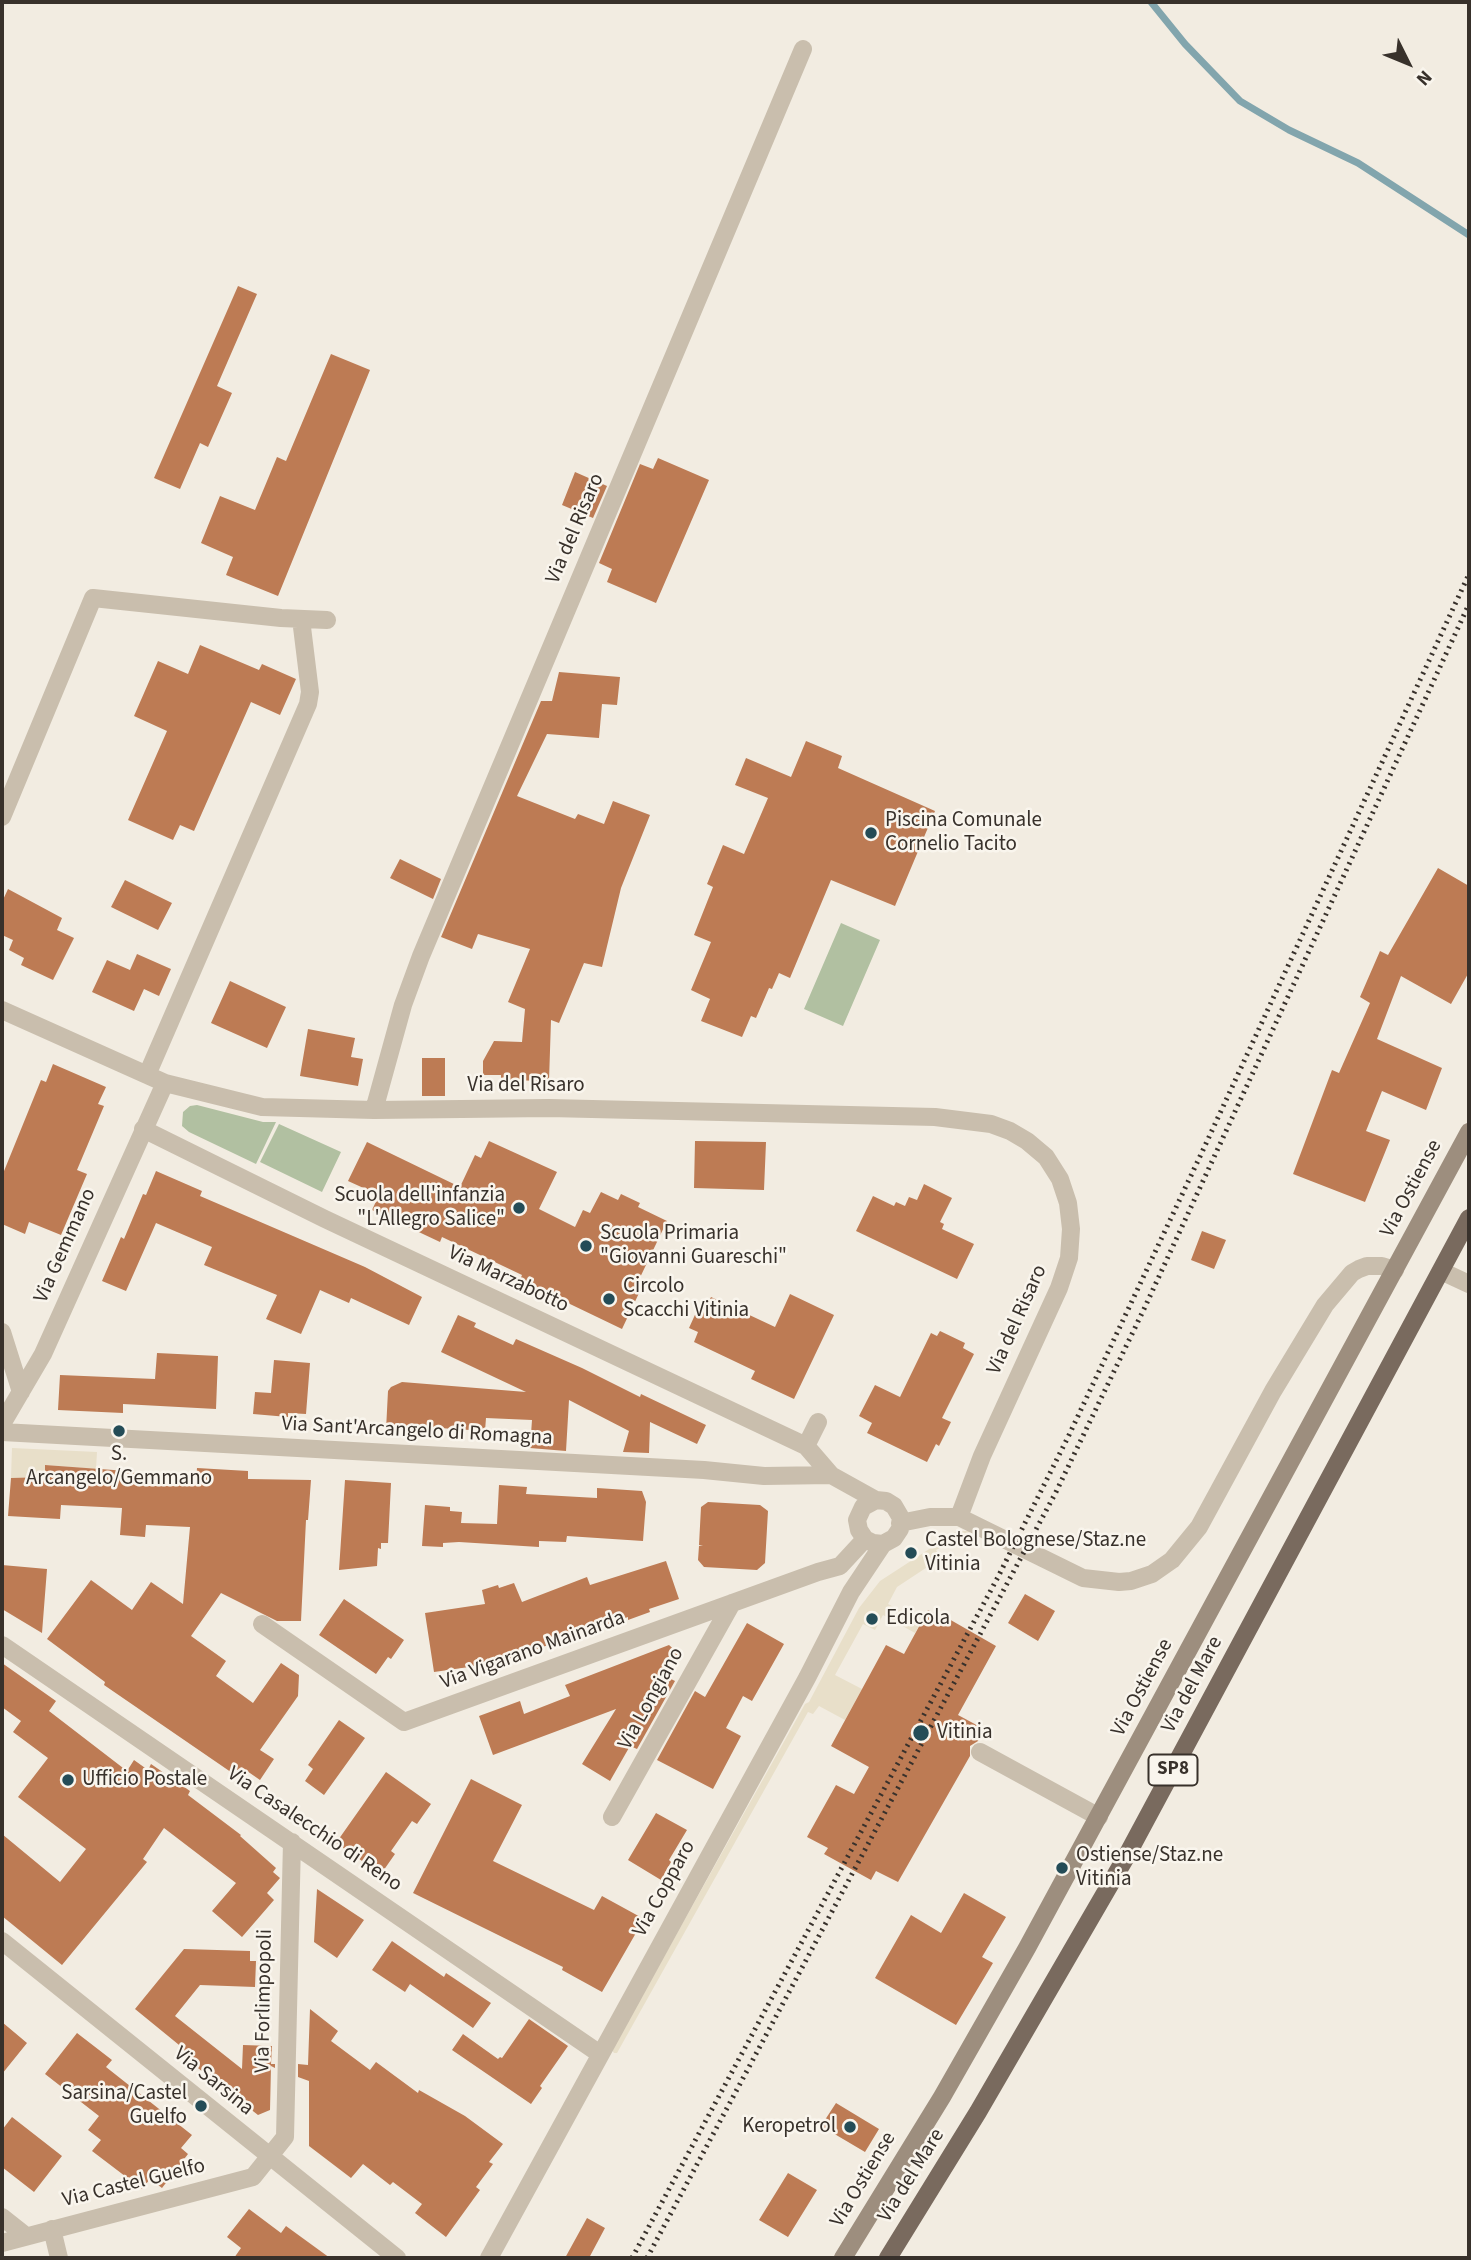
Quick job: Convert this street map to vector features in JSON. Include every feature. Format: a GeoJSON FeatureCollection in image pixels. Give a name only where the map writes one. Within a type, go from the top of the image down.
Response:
{"type":"FeatureCollection","features":[{"type":"Feature","properties":{"kind":"main road","name":"Via Ostiense"},"geometry":{"type":"LineString","coordinates":[[843,2258],[973,2043],[1099,1817],[1469,1132]]}},
{"type":"Feature","properties":{"kind":"main road","name":"Via del Mare"},"geometry":{"type":"LineString","coordinates":[[888,2258],[978,2112],[1098,1907],[1469,1217]]}},
{"type":"Feature","properties":{"kind":"street","name":"Via del Risaro"},"geometry":{"type":"LineString","coordinates":[[374,1110],[403,1005],[421,956],[803,49]]}},
{"type":"Feature","properties":{"kind":"street"},"geometry":{"type":"LineString","coordinates":[[2,817],[93,598],[327,620]]}},
{"type":"Feature","properties":{"kind":"street"},"geometry":{"type":"LineString","coordinates":[[146,1075],[308,704],[310,692],[301,619]]}},
{"type":"Feature","properties":{"kind":"street","name":"Via del Risaro"},"geometry":{"type":"LineString","coordinates":[[2,1010],[165,1083],[262,1107],[374,1110],[549,1108],[935,1117],[991,1124],[1027,1141],[1046,1157],[1060,1179],[1068,1203],[1071,1229],[1069,1258],[1059,1288],[982,1456],[959,1517]]}},
{"type":"Feature","properties":{"kind":"street","name":"Via Gemmano"},"geometry":{"type":"LineString","coordinates":[[2,1424],[43,1354],[165,1083]]}},
{"type":"Feature","properties":{"kind":"street","name":"Via Marzabotto"},"geometry":{"type":"LineString","coordinates":[[143,1129],[325,1219],[806,1446]]}},
{"type":"Feature","properties":{"kind":"street"},"geometry":{"type":"LineString","coordinates":[[900,1523],[930,1517],[959,1517],[1083,1577],[1119,1582],[1152,1574],[1172,1560],[1199,1527],[1273,1391],[1325,1305],[1352,1273],[1359,1269],[1375,1265],[1395,1270]]}},
{"type":"Feature","properties":{"kind":"street"},"geometry":{"type":"LineString","coordinates":[[1441,1271],[1469,1283]]}},
{"type":"Feature","properties":{"kind":"street"},"geometry":{"type":"LineString","coordinates":[[2,1332],[21,1392]]}},
{"type":"Feature","properties":{"kind":"street"},"geometry":{"type":"LineString","coordinates":[[818,1422],[806,1446],[831,1475],[876,1500],[886,1501],[894,1506],[901,1518],[900,1529],[894,1538],[874,1541],[859,1530],[857,1520],[863,1507],[876,1500]]}},
{"type":"Feature","properties":{"kind":"street","name":"Via Sant'Arcangelo di Romagna"},"geometry":{"type":"LineString","coordinates":[[2,1432],[691,1469],[764,1476],[831,1475]]}},
{"type":"Feature","properties":{"kind":"street","name":"Via Vigarano Mainarda"},"geometry":{"type":"LineString","coordinates":[[262,1623],[404,1722],[840,1566],[874,1541]]}},
{"type":"Feature","properties":{"kind":"street","name":"Via Copparo"},"geometry":{"type":"LineString","coordinates":[[489,2258],[858,1582],[874,1541]]}},
{"type":"Feature","properties":{"kind":"street"},"geometry":{"type":"LineString","coordinates":[[840,1566],[850,1572],[858,1582]]}},
{"type":"Feature","properties":{"kind":"street","name":"Via Longiano"},"geometry":{"type":"LineString","coordinates":[[612,1817],[732,1603]]}},
{"type":"Feature","properties":{"kind":"street","name":"Via Casalecchio di Reno"},"geometry":{"type":"LineString","coordinates":[[2,1645],[600,2054]]}},
{"type":"Feature","properties":{"kind":"street"},"geometry":{"type":"LineString","coordinates":[[980,1752],[1012,1760],[1099,1817]]}},
{"type":"Feature","properties":{"kind":"street","name":"Via Forlimpopoli"},"geometry":{"type":"LineString","coordinates":[[270,2157],[285,2137],[292,1842]]}},
{"type":"Feature","properties":{"kind":"street","name":"Via Sarsina"},"geometry":{"type":"LineString","coordinates":[[2,1941],[397,2258]]}},
{"type":"Feature","properties":{"kind":"street","name":"Via Castel Guelfo"},"geometry":{"type":"LineString","coordinates":[[2,2243],[253,2177],[270,2157]]}},
{"type":"Feature","properties":{"kind":"street"},"geometry":{"type":"LineString","coordinates":[[2,2217],[26,2236]]}},
{"type":"Feature","properties":{"kind":"street"},"geometry":{"type":"LineString","coordinates":[[52,2229],[59,2258]]}},
{"type":"Feature","properties":{"kind":"green space"},"geometry":{"type":"Polygon","coordinates":[[[841,923],[880,940],[843,1026],[804,1009],[841,923]]]}},
{"type":"Feature","properties":{"kind":"green space"},"geometry":{"type":"Polygon","coordinates":[[[197,1105],[263,1122],[276,1122],[256,1164],[189,1132],[182,1126],[183,1112],[190,1106],[197,1105]]]}},
{"type":"Feature","properties":{"kind":"green space"},"geometry":{"type":"Polygon","coordinates":[[[279,1124],[341,1152],[322,1192],[260,1162],[279,1124]]]}},
{"type":"Feature","properties":{"kind":"shaded area"},"geometry":{"type":"Polygon","coordinates":[[[12,1448],[97,1452],[96,1469],[46,1465],[45,1477],[11,1478],[12,1448]]]}},
{"type":"Feature","properties":{"kind":"shaded area"},"geometry":{"type":"Polygon","coordinates":[[[957,1531],[969,1531],[972,1535],[959,1538],[936,1550],[941,1558],[897,1587],[888,1604],[921,1622],[915,1633],[883,1615],[875,1630],[863,1624],[835,1675],[862,1689],[845,1720],[819,1706],[813,1714],[808,1712],[617,2053],[614,2053],[612,2050],[805,1704],[809,1702],[859,1608],[880,1581],[957,1531]]]}},
{"type":"Feature","properties":{"kind":"building"},"geometry":{"type":"Polygon","coordinates":[[[238,286],[257,294],[217,386],[232,393],[208,447],[200,443],[180,489],[154,478],[238,286]]]}},
{"type":"Feature","properties":{"kind":"building"},"geometry":{"type":"Polygon","coordinates":[[[331,354],[370,370],[278,596],[226,575],[233,557],[201,543],[220,496],[255,510],[277,457],[286,461],[331,354]]]}},
{"type":"Feature","properties":{"kind":"building"},"geometry":{"type":"Polygon","coordinates":[[[658,458],[709,480],[656,603],[607,582],[612,569],[599,563],[640,464],[653,469],[658,458]]]}},
{"type":"Feature","properties":{"kind":"building"},"geometry":{"type":"Polygon","coordinates":[[[575,472],[607,486],[593,518],[562,505],[575,472]]]}},
{"type":"Feature","properties":{"kind":"building"},"geometry":{"type":"Polygon","coordinates":[[[200,645],[259,670],[262,664],[296,679],[280,715],[251,702],[194,831],[180,825],[173,840],[128,820],[167,731],[134,716],[158,661],[188,674],[200,645]]]}},
{"type":"Feature","properties":{"kind":"building"},"geometry":{"type":"Polygon","coordinates":[[[559,672],[620,677],[617,705],[602,704],[599,738],[547,734],[517,796],[575,819],[578,814],[604,824],[613,801],[650,815],[621,888],[602,967],[584,963],[559,1023],[551,1020],[549,1081],[501,1080],[501,1075],[483,1075],[483,1061],[494,1041],[522,1042],[525,1009],[508,1002],[530,949],[478,934],[472,949],[441,937],[541,701],[552,701],[559,672]]]}},
{"type":"Feature","properties":{"kind":"building"},"geometry":{"type":"Polygon","coordinates":[[[806,741],[842,756],[838,768],[935,811],[895,906],[831,880],[790,978],[779,973],[756,1018],[751,1016],[742,1037],[701,1021],[710,999],[691,990],[711,942],[694,935],[713,887],[707,884],[723,845],[744,854],[768,798],[735,785],[746,758],[791,777],[806,741]]]}},
{"type":"Feature","properties":{"kind":"building"},"geometry":{"type":"Polygon","coordinates":[[[400,859],[441,879],[433,899],[390,878],[400,859]]]}},
{"type":"Feature","properties":{"kind":"building"},"geometry":{"type":"Polygon","coordinates":[[[1438,868],[1469,886],[1469,972],[1451,1004],[1401,976],[1377,1039],[1442,1068],[1426,1110],[1382,1091],[1366,1131],[1390,1140],[1365,1202],[1293,1174],[1332,1070],[1339,1073],[1370,1003],[1360,997],[1380,951],[1388,955],[1438,868]]]}},
{"type":"Feature","properties":{"kind":"building"},"geometry":{"type":"Polygon","coordinates":[[[125,880],[172,903],[158,930],[111,907],[125,880]]]}},
{"type":"Feature","properties":{"kind":"building"},"geometry":{"type":"Polygon","coordinates":[[[8,889],[62,918],[57,930],[74,938],[53,980],[21,965],[24,958],[9,950],[13,940],[2,935],[2,902],[8,889]]]}},
{"type":"Feature","properties":{"kind":"building"},"geometry":{"type":"Polygon","coordinates":[[[137,954],[171,969],[159,996],[144,989],[134,1011],[92,992],[107,960],[130,970],[137,954]]]}},
{"type":"Feature","properties":{"kind":"building"},"geometry":{"type":"Polygon","coordinates":[[[230,981],[286,1007],[267,1048],[211,1023],[230,981]]]}},
{"type":"Feature","properties":{"kind":"building"},"geometry":{"type":"Polygon","coordinates":[[[308,1029],[355,1038],[351,1057],[363,1059],[358,1086],[300,1076],[308,1029]]]}},
{"type":"Feature","properties":{"kind":"building"},"geometry":{"type":"Polygon","coordinates":[[[422,1058],[445,1058],[445,1096],[422,1096],[422,1058]]]}},
{"type":"Feature","properties":{"kind":"building"},"geometry":{"type":"Polygon","coordinates":[[[53,1064],[106,1087],[98,1104],[104,1106],[77,1170],[87,1174],[61,1235],[29,1222],[25,1234],[2,1224],[2,1176],[41,1080],[46,1082],[53,1064]]]}},
{"type":"Feature","properties":{"kind":"building"},"geometry":{"type":"Polygon","coordinates":[[[489,1141],[557,1172],[539,1209],[575,1227],[583,1210],[590,1213],[601,1192],[618,1200],[621,1194],[640,1203],[638,1207],[667,1221],[635,1288],[640,1291],[622,1329],[520,1280],[522,1275],[442,1237],[440,1242],[372,1210],[379,1195],[348,1181],[367,1142],[460,1187],[475,1155],[481,1158],[489,1141]]]}},
{"type":"Feature","properties":{"kind":"building"},"geometry":{"type":"Polygon","coordinates":[[[695,1141],[766,1142],[764,1190],[694,1188],[695,1141]]]}},
{"type":"Feature","properties":{"kind":"building"},"geometry":{"type":"Polygon","coordinates":[[[156,1171],[202,1191],[200,1196],[365,1267],[422,1297],[409,1325],[351,1298],[349,1303],[320,1290],[301,1334],[266,1319],[277,1295],[204,1265],[212,1247],[156,1223],[126,1291],[102,1281],[121,1237],[124,1239],[156,1171]]]}},
{"type":"Feature","properties":{"kind":"building"},"geometry":{"type":"Polygon","coordinates":[[[924,1184],[952,1198],[940,1222],[944,1224],[942,1229],[974,1244],[957,1279],[856,1231],[873,1196],[894,1206],[896,1202],[905,1206],[909,1197],[917,1200],[924,1184]]]}},
{"type":"Feature","properties":{"kind":"building"},"geometry":{"type":"Polygon","coordinates":[[[1202,1231],[1226,1240],[1214,1269],[1191,1260],[1202,1231]]]}},
{"type":"Feature","properties":{"kind":"building"},"geometry":{"type":"Polygon","coordinates":[[[790,1294],[834,1315],[794,1399],[751,1379],[755,1371],[694,1342],[698,1332],[689,1328],[699,1306],[705,1309],[711,1297],[775,1327],[790,1294]]]}},
{"type":"Feature","properties":{"kind":"building"},"geometry":{"type":"Polygon","coordinates":[[[458,1315],[476,1323],[474,1327],[513,1345],[516,1339],[706,1425],[697,1444],[650,1422],[649,1453],[623,1452],[629,1431],[569,1400],[566,1451],[530,1448],[532,1420],[486,1418],[485,1431],[424,1427],[423,1432],[386,1430],[388,1391],[402,1382],[526,1392],[441,1352],[458,1315]]]}},
{"type":"Feature","properties":{"kind":"building"},"geometry":{"type":"Polygon","coordinates":[[[940,1331],[965,1343],[963,1348],[974,1354],[942,1418],[951,1422],[927,1462],[867,1433],[872,1423],[859,1416],[875,1385],[900,1397],[931,1333],[937,1336],[940,1331]]]}},
{"type":"Feature","properties":{"kind":"building"},"geometry":{"type":"Polygon","coordinates":[[[157,1353],[218,1356],[216,1409],[123,1404],[123,1413],[58,1410],[60,1375],[155,1379],[157,1353]]]}},
{"type":"Feature","properties":{"kind":"building"},"geometry":{"type":"Polygon","coordinates":[[[274,1360],[310,1363],[306,1414],[288,1413],[288,1417],[253,1414],[255,1392],[271,1393],[274,1360]]]}},
{"type":"Feature","properties":{"kind":"building"},"geometry":{"type":"Polygon","coordinates":[[[45,1465],[127,1471],[149,1474],[155,1479],[196,1481],[197,1468],[248,1471],[248,1479],[311,1480],[306,1520],[301,1621],[277,1621],[221,1593],[191,1636],[226,1661],[216,1676],[253,1703],[281,1663],[299,1675],[298,1696],[260,1750],[274,1759],[260,1780],[247,1771],[241,1779],[104,1685],[105,1682],[47,1639],[91,1580],[132,1610],[151,1582],[183,1604],[190,1527],[146,1525],[145,1537],[120,1535],[122,1508],[61,1505],[60,1519],[8,1516],[11,1478],[45,1477],[45,1465]]]}},
{"type":"Feature","properties":{"kind":"building"},"geometry":{"type":"Polygon","coordinates":[[[345,1480],[391,1483],[388,1543],[381,1543],[381,1549],[378,1548],[377,1566],[339,1570],[345,1480]]]}},
{"type":"Feature","properties":{"kind":"building"},"geometry":{"type":"Polygon","coordinates":[[[499,1485],[527,1487],[526,1494],[597,1498],[597,1488],[642,1491],[646,1502],[643,1541],[567,1536],[566,1542],[539,1541],[539,1547],[459,1542],[443,1543],[443,1547],[422,1546],[425,1505],[450,1507],[450,1511],[462,1512],[461,1523],[497,1524],[499,1485]]]}},
{"type":"Feature","properties":{"kind":"building"},"geometry":{"type":"Polygon","coordinates":[[[708,1502],[760,1505],[768,1511],[765,1563],[757,1570],[704,1567],[698,1560],[699,1546],[703,1545],[699,1545],[701,1507],[708,1502]]]}},
{"type":"Feature","properties":{"kind":"building"},"geometry":{"type":"Polygon","coordinates":[[[666,1561],[679,1599],[649,1609],[650,1612],[628,1620],[628,1617],[497,1663],[434,1672],[425,1613],[485,1604],[482,1590],[498,1585],[499,1588],[514,1583],[522,1602],[587,1577],[590,1585],[666,1561]]]}},
{"type":"Feature","properties":{"kind":"building"},"geometry":{"type":"Polygon","coordinates":[[[2,1565],[47,1569],[42,1633],[2,1609],[2,1565]]]}},
{"type":"Feature","properties":{"kind":"building"},"geometry":{"type":"Polygon","coordinates":[[[1025,1594],[1055,1611],[1038,1641],[1008,1623],[1025,1594]]]}},
{"type":"Feature","properties":{"kind":"building"},"geometry":{"type":"Polygon","coordinates":[[[344,1599],[404,1640],[376,1674],[319,1635],[344,1599]]]}},
{"type":"Feature","properties":{"kind":"building"},"geometry":{"type":"Polygon","coordinates":[[[928,1610],[934,1613],[935,1611],[996,1646],[958,1715],[984,1729],[978,1741],[970,1746],[970,1756],[898,1882],[876,1871],[871,1880],[824,1854],[828,1848],[807,1837],[836,1785],[854,1794],[869,1767],[831,1746],[886,1645],[904,1654],[928,1610]]]}},
{"type":"Feature","properties":{"kind":"building"},"geometry":{"type":"Polygon","coordinates":[[[747,1623],[784,1644],[752,1701],[743,1696],[726,1728],[741,1736],[713,1789],[657,1760],[695,1691],[705,1697],[747,1623]]]}},
{"type":"Feature","properties":{"kind":"building"},"geometry":{"type":"Polygon","coordinates":[[[669,1645],[679,1654],[667,1677],[675,1681],[637,1749],[630,1746],[610,1781],[582,1764],[616,1709],[493,1755],[479,1716],[520,1701],[524,1714],[570,1696],[565,1685],[669,1645]]]}},
{"type":"Feature","properties":{"kind":"building"},"geometry":{"type":"Polygon","coordinates":[[[2,1663],[56,1701],[49,1711],[127,1771],[134,1760],[148,1770],[151,1764],[190,1791],[188,1795],[241,1835],[276,1868],[273,1872],[280,1878],[267,1893],[274,1900],[242,1937],[212,1911],[236,1883],[164,1828],[143,1859],[147,1862],[62,1965],[2,1916],[2,1834],[60,1882],[86,1849],[18,1797],[48,1758],[13,1732],[21,1721],[2,1707],[2,1663]]]}},
{"type":"Feature","properties":{"kind":"building"},"geometry":{"type":"Polygon","coordinates":[[[339,1720],[365,1738],[324,1795],[305,1781],[313,1769],[308,1765],[339,1720]]]}},
{"type":"Feature","properties":{"kind":"building"},"geometry":{"type":"Polygon","coordinates":[[[386,1772],[431,1804],[417,1824],[412,1821],[391,1851],[395,1854],[381,1874],[336,1843],[386,1772]]]}},
{"type":"Feature","properties":{"kind":"building"},"geometry":{"type":"Polygon","coordinates":[[[471,1779],[522,1805],[493,1861],[594,1910],[602,1896],[644,1919],[602,1992],[562,1970],[563,1967],[413,1893],[471,1779]]]}},
{"type":"Feature","properties":{"kind":"building"},"geometry":{"type":"Polygon","coordinates":[[[656,1813],[687,1830],[669,1860],[671,1862],[661,1880],[628,1860],[656,1813]]]}},
{"type":"Feature","properties":{"kind":"building"},"geometry":{"type":"Polygon","coordinates":[[[317,1889],[364,1920],[337,1958],[314,1942],[317,1889]]]}},
{"type":"Feature","properties":{"kind":"building"},"geometry":{"type":"Polygon","coordinates":[[[964,1893],[1006,1917],[982,1957],[993,1963],[956,2025],[875,1978],[911,1915],[941,1933],[964,1893]]]}},
{"type":"Feature","properties":{"kind":"building"},"geometry":{"type":"Polygon","coordinates":[[[392,1941],[444,1977],[446,1973],[491,2003],[473,2028],[410,1984],[405,1992],[372,1970],[392,1941]]]}},
{"type":"Feature","properties":{"kind":"building"},"geometry":{"type":"Polygon","coordinates":[[[184,1949],[250,1951],[250,1961],[256,1961],[255,1987],[200,1985],[175,2016],[242,2069],[243,2045],[272,2046],[271,2064],[275,2064],[275,2068],[271,2066],[270,2110],[258,2115],[180,2054],[184,2049],[135,2009],[184,1949]]]}},
{"type":"Feature","properties":{"kind":"building"},"geometry":{"type":"Polygon","coordinates":[[[310,2009],[338,2031],[331,2041],[370,2070],[376,2062],[418,2093],[419,2090],[465,2116],[503,2144],[489,2162],[493,2164],[476,2187],[480,2190],[446,2237],[415,2213],[422,2204],[393,2182],[390,2185],[363,2164],[351,2178],[309,2146],[309,2081],[298,2077],[298,2064],[308,2065],[310,2009]]]}},
{"type":"Feature","properties":{"kind":"building"},"geometry":{"type":"Polygon","coordinates":[[[529,2019],[568,2046],[531,2104],[452,2050],[463,2034],[498,2059],[502,2058],[529,2019]]]}},
{"type":"Feature","properties":{"kind":"building"},"geometry":{"type":"Polygon","coordinates":[[[2,2022],[27,2043],[2,2074],[2,2022]]]}},
{"type":"Feature","properties":{"kind":"building"},"geometry":{"type":"Polygon","coordinates":[[[77,2033],[112,2060],[106,2067],[192,2135],[181,2148],[188,2154],[162,2188],[150,2179],[142,2189],[92,2151],[101,2140],[88,2130],[99,2116],[45,2074],[77,2033]]]}},
{"type":"Feature","properties":{"kind":"building","name":"Keropetrol"},"geometry":{"type":"Polygon","coordinates":[[[836,2103],[879,2129],[865,2152],[821,2126],[836,2103]]]}},
{"type":"Feature","properties":{"kind":"building"},"geometry":{"type":"Polygon","coordinates":[[[12,2117],[62,2156],[34,2192],[2,2167],[2,2130],[12,2117]]]}},
{"type":"Feature","properties":{"kind":"building"},"geometry":{"type":"Polygon","coordinates":[[[788,2173],[817,2190],[788,2237],[759,2220],[788,2173]]]}},
{"type":"Feature","properties":{"kind":"building"},"geometry":{"type":"Polygon","coordinates":[[[249,2209],[281,2233],[286,2226],[330,2258],[234,2258],[241,2248],[227,2237],[249,2209]]]}},
{"type":"Feature","properties":{"kind":"building"},"geometry":{"type":"Polygon","coordinates":[[[587,2218],[605,2228],[589,2258],[565,2258],[587,2218]]]}},
{"type":"Feature","properties":{"kind":"waterway"},"geometry":{"type":"LineString","coordinates":[[1151,2],[1185,44],[1240,101],[1289,130],[1358,163],[1469,235]]}},
{"type":"Feature","properties":{"kind":"railway"},"geometry":{"type":"LineString","coordinates":[[632,2258],[998,1577],[1070,1433],[1469,574]]}},
{"type":"Feature","properties":{"kind":"railway"},"geometry":{"type":"LineString","coordinates":[[647,2258],[1056,1492],[1144,1309],[1469,604]]}},
{"type":"Feature","properties":{"kind":"place","name":"Piscina Comunale Cornelio Tacito"},"geometry":{"type":"Point","coordinates":[871,833]}},
{"type":"Feature","properties":{"kind":"place","name":"Scuola dell'infanzia \"L'Allegro Salice\""},"geometry":{"type":"Point","coordinates":[519,1208]}},
{"type":"Feature","properties":{"kind":"place","name":"Scuola Primaria \"Giovanni Guareschi\""},"geometry":{"type":"Point","coordinates":[586,1246]}},
{"type":"Feature","properties":{"kind":"place","name":"Circolo Scacchi Vitinia"},"geometry":{"type":"Point","coordinates":[609,1299]}},
{"type":"Feature","properties":{"kind":"place","name":"S. Arcangelo/Gemmano"},"geometry":{"type":"Point","coordinates":[119,1431]}},
{"type":"Feature","properties":{"kind":"place","name":"Castel Bolognese/Staz.ne Vitinia"},"geometry":{"type":"Point","coordinates":[911,1553]}},
{"type":"Feature","properties":{"kind":"place","name":"Edicola"},"geometry":{"type":"Point","coordinates":[872,1619]}},
{"type":"Feature","properties":{"kind":"place","name":"Vitinia"},"geometry":{"type":"Point","coordinates":[921,1733]}},
{"type":"Feature","properties":{"kind":"place","name":"Ufficio Postale"},"geometry":{"type":"Point","coordinates":[68,1780]}},
{"type":"Feature","properties":{"kind":"place","name":"Ostiense/Staz.ne Vitinia"},"geometry":{"type":"Point","coordinates":[1062,1868]}},
{"type":"Feature","properties":{"kind":"place","name":"Sarsina/Castel Guelfo"},"geometry":{"type":"Point","coordinates":[201,2106]}},
{"type":"Feature","properties":{"kind":"place","name":"Keropetrol"},"geometry":{"type":"Point","coordinates":[850,2127]}}]}
